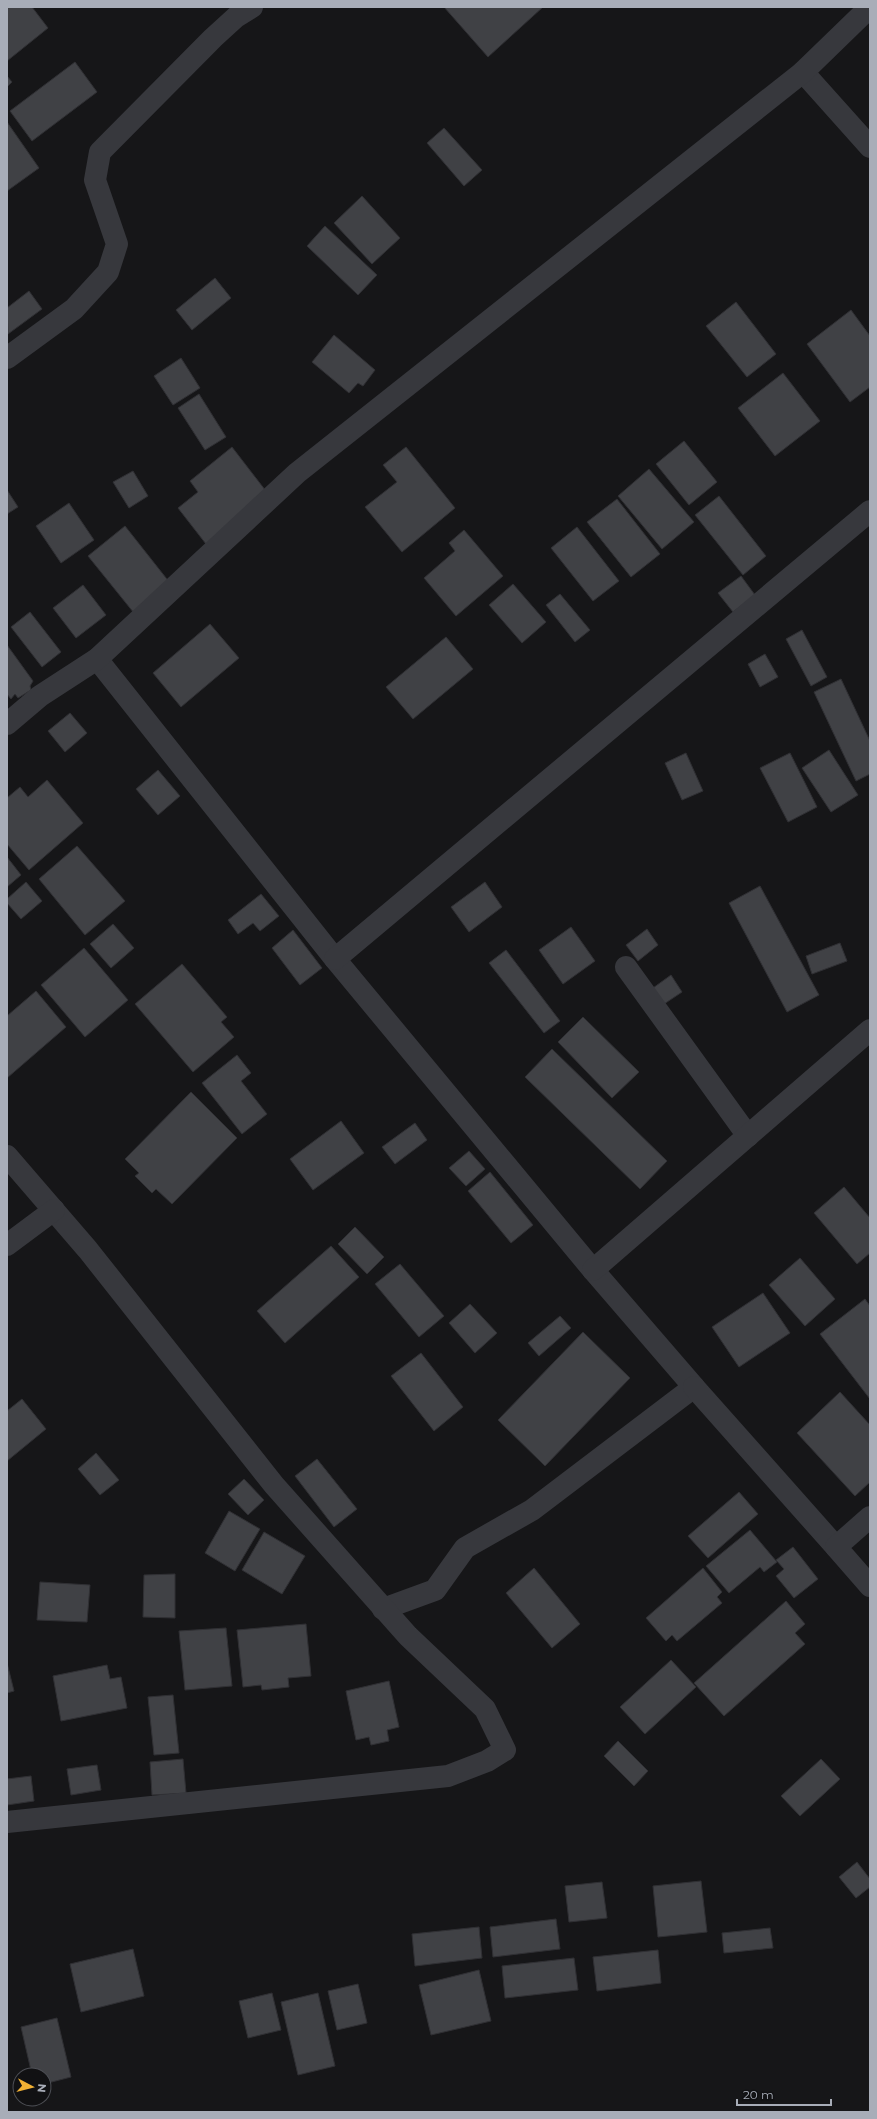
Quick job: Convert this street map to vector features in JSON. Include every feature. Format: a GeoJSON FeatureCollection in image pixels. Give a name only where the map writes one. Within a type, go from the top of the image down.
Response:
{"type":"FeatureCollection","features":[{"type":"Feature","properties":{"kind":"street"},"geometry":{"type":"LineString","coordinates":[[7,724],[40,696],[98,659],[297,473],[802,72],[870,7]]}},
{"type":"Feature","properties":{"kind":"street"},"geometry":{"type":"LineString","coordinates":[[7,358],[74,309],[108,272],[116,244],[95,180],[100,152],[238,10]]}},
{"type":"Feature","properties":{"kind":"street"},"geometry":{"type":"LineString","coordinates":[[802,72],[870,147]]}},
{"type":"Feature","properties":{"kind":"street"},"geometry":{"type":"LineString","coordinates":[[335,960],[870,511]]}},
{"type":"Feature","properties":{"kind":"street"},"geometry":{"type":"LineString","coordinates":[[98,659],[335,960],[593,1270],[870,1586]]}},
{"type":"Feature","properties":{"kind":"street"},"geometry":{"type":"LineString","coordinates":[[626,967],[748,1136]]}},
{"type":"Feature","properties":{"kind":"street"},"geometry":{"type":"LineString","coordinates":[[593,1270],[870,1030]]}},
{"type":"Feature","properties":{"kind":"street"},"geometry":{"type":"LineString","coordinates":[[7,1156],[88,1250],[274,1485],[408,1636],[485,1709],[505,1750],[487,1761],[448,1776],[7,1822]]}},
{"type":"Feature","properties":{"kind":"street"},"geometry":{"type":"LineString","coordinates":[[7,1245],[54,1210]]}},
{"type":"Feature","properties":{"kind":"street"},"geometry":{"type":"LineString","coordinates":[[383,1609],[435,1590],[465,1548],[532,1510],[694,1387]]}},
{"type":"Feature","properties":{"kind":"street"},"geometry":{"type":"LineString","coordinates":[[836,1547],[870,1517]]}},
{"type":"Feature","properties":{"kind":"building"},"geometry":{"type":"Polygon","coordinates":[[[7,7],[32,7],[48,28],[7,61],[7,7]]]}},
{"type":"Feature","properties":{"kind":"building"},"geometry":{"type":"Polygon","coordinates":[[[444,7],[543,7],[488,57],[444,7]]]}},
{"type":"Feature","properties":{"kind":"building"},"geometry":{"type":"Polygon","coordinates":[[[75,62],[97,92],[32,141],[10,111],[75,62]]]}},
{"type":"Feature","properties":{"kind":"building"},"geometry":{"type":"Polygon","coordinates":[[[7,76],[12,82],[7,87],[7,76]]]}},
{"type":"Feature","properties":{"kind":"building"},"geometry":{"type":"Polygon","coordinates":[[[7,122],[39,168],[7,191],[7,122]]]}},
{"type":"Feature","properties":{"kind":"building"},"geometry":{"type":"Polygon","coordinates":[[[444,128],[482,170],[464,186],[427,143],[444,128]]]}},
{"type":"Feature","properties":{"kind":"building"},"geometry":{"type":"Polygon","coordinates":[[[362,196],[400,238],[372,264],[334,223],[362,196]]]}},
{"type":"Feature","properties":{"kind":"building"},"geometry":{"type":"Polygon","coordinates":[[[325,226],[377,275],[358,295],[307,246],[325,226]]]}},
{"type":"Feature","properties":{"kind":"building"},"geometry":{"type":"Polygon","coordinates":[[[215,278],[231,298],[192,330],[176,310],[215,278]]]}},
{"type":"Feature","properties":{"kind":"building"},"geometry":{"type":"Polygon","coordinates":[[[29,291],[42,309],[8,334],[7,308],[29,291]]]}},
{"type":"Feature","properties":{"kind":"building"},"geometry":{"type":"Polygon","coordinates":[[[736,302],[776,354],[747,377],[706,326],[736,302]]]}},
{"type":"Feature","properties":{"kind":"building"},"geometry":{"type":"Polygon","coordinates":[[[851,310],[870,336],[870,387],[850,402],[807,344],[851,310]]]}},
{"type":"Feature","properties":{"kind":"building"},"geometry":{"type":"Polygon","coordinates":[[[334,335],[375,370],[363,386],[358,383],[349,393],[312,362],[334,335]]]}},
{"type":"Feature","properties":{"kind":"building"},"geometry":{"type":"Polygon","coordinates":[[[181,358],[200,388],[173,405],[154,376],[181,358]]]}},
{"type":"Feature","properties":{"kind":"building"},"geometry":{"type":"Polygon","coordinates":[[[783,373],[820,421],[775,456],[738,408],[783,373]]]}},
{"type":"Feature","properties":{"kind":"building"},"geometry":{"type":"Polygon","coordinates":[[[199,394],[226,437],[205,450],[178,408],[199,394]]]}},
{"type":"Feature","properties":{"kind":"building"},"geometry":{"type":"Polygon","coordinates":[[[684,441],[717,482],[689,505],[656,464],[684,441]]]}},
{"type":"Feature","properties":{"kind":"building"},"geometry":{"type":"Polygon","coordinates":[[[232,447],[269,495],[206,544],[178,508],[198,492],[190,481],[232,447]]]}},
{"type":"Feature","properties":{"kind":"building"},"geometry":{"type":"Polygon","coordinates":[[[406,447],[455,508],[402,552],[365,507],[397,482],[383,465],[406,447]]]}},
{"type":"Feature","properties":{"kind":"building"},"geometry":{"type":"Polygon","coordinates":[[[649,469],[694,522],[662,549],[618,496],[649,469]]]}},
{"type":"Feature","properties":{"kind":"building"},"geometry":{"type":"Polygon","coordinates":[[[133,471],[148,496],[129,508],[113,482],[133,471]]]}},
{"type":"Feature","properties":{"kind":"building"},"geometry":{"type":"Polygon","coordinates":[[[7,490],[18,507],[7,514],[7,490]]]}},
{"type":"Feature","properties":{"kind":"building"},"geometry":{"type":"Polygon","coordinates":[[[719,496],[766,556],[743,575],[695,515],[719,496]]]}},
{"type":"Feature","properties":{"kind":"building"},"geometry":{"type":"Polygon","coordinates":[[[617,499],[660,554],[631,577],[587,522],[617,499]]]}},
{"type":"Feature","properties":{"kind":"building"},"geometry":{"type":"Polygon","coordinates":[[[69,503],[94,540],[61,563],[36,526],[69,503]]]}},
{"type":"Feature","properties":{"kind":"building"},"geometry":{"type":"Polygon","coordinates":[[[125,526],[170,583],[134,613],[88,556],[125,526]]]}},
{"type":"Feature","properties":{"kind":"building"},"geometry":{"type":"Polygon","coordinates":[[[577,527],[619,581],[593,601],[551,548],[577,527]]]}},
{"type":"Feature","properties":{"kind":"building"},"geometry":{"type":"Polygon","coordinates":[[[464,530],[503,576],[456,616],[424,578],[455,551],[449,543],[464,530]]]}},
{"type":"Feature","properties":{"kind":"building"},"geometry":{"type":"Polygon","coordinates":[[[741,576],[755,595],[733,612],[718,593],[741,576]]]}},
{"type":"Feature","properties":{"kind":"building"},"geometry":{"type":"Polygon","coordinates":[[[513,584],[546,622],[522,643],[489,605],[513,584]]]}},
{"type":"Feature","properties":{"kind":"building"},"geometry":{"type":"Polygon","coordinates":[[[83,585],[106,615],[76,638],[53,608],[83,585]]]}},
{"type":"Feature","properties":{"kind":"building"},"geometry":{"type":"Polygon","coordinates":[[[560,594],[590,630],[575,642],[546,605],[560,594]]]}},
{"type":"Feature","properties":{"kind":"building"},"geometry":{"type":"Polygon","coordinates":[[[30,612],[61,652],[42,667],[11,627],[30,612]]]}},
{"type":"Feature","properties":{"kind":"building"},"geometry":{"type":"Polygon","coordinates":[[[210,624],[239,658],[181,707],[153,673],[210,624]]]}},
{"type":"Feature","properties":{"kind":"building"},"geometry":{"type":"Polygon","coordinates":[[[802,630],[827,677],[811,686],[786,639],[802,630]]]}},
{"type":"Feature","properties":{"kind":"building"},"geometry":{"type":"Polygon","coordinates":[[[446,637],[473,669],[413,719],[386,687],[446,637]]]}},
{"type":"Feature","properties":{"kind":"building"},"geometry":{"type":"Polygon","coordinates":[[[7,645],[33,681],[30,686],[31,690],[18,698],[15,694],[11,699],[7,694],[7,645]]]}},
{"type":"Feature","properties":{"kind":"building"},"geometry":{"type":"Polygon","coordinates":[[[765,654],[778,677],[760,687],[748,664],[765,654]]]}},
{"type":"Feature","properties":{"kind":"building"},"geometry":{"type":"Polygon","coordinates":[[[841,679],[870,741],[870,774],[856,781],[814,692],[841,679]]]}},
{"type":"Feature","properties":{"kind":"building"},"geometry":{"type":"Polygon","coordinates":[[[70,713],[87,733],[65,752],[48,731],[70,713]]]}},
{"type":"Feature","properties":{"kind":"building"},"geometry":{"type":"Polygon","coordinates":[[[829,750],[858,795],[831,812],[802,768],[829,750]]]}},
{"type":"Feature","properties":{"kind":"building"},"geometry":{"type":"Polygon","coordinates":[[[686,753],[703,791],[682,800],[665,763],[686,753]]]}},
{"type":"Feature","properties":{"kind":"building"},"geometry":{"type":"Polygon","coordinates":[[[790,753],[817,807],[788,822],[760,768],[790,753]]]}},
{"type":"Feature","properties":{"kind":"building"},"geometry":{"type":"Polygon","coordinates":[[[158,770],[180,796],[158,815],[136,789],[158,770]]]}},
{"type":"Feature","properties":{"kind":"building"},"geometry":{"type":"Polygon","coordinates":[[[47,780],[83,823],[29,870],[7,844],[7,798],[20,787],[28,797],[47,780]]]}},
{"type":"Feature","properties":{"kind":"building"},"geometry":{"type":"Polygon","coordinates":[[[77,846],[125,901],[85,935],[39,879],[77,846]]]}},
{"type":"Feature","properties":{"kind":"building"},"geometry":{"type":"Polygon","coordinates":[[[7,857],[21,875],[7,887],[7,857]]]}},
{"type":"Feature","properties":{"kind":"building"},"geometry":{"type":"Polygon","coordinates":[[[26,882],[42,901],[21,919],[7,903],[7,899],[26,882]]]}},
{"type":"Feature","properties":{"kind":"building"},"geometry":{"type":"Polygon","coordinates":[[[485,882],[502,907],[469,932],[451,907],[485,882]]]}},
{"type":"Feature","properties":{"kind":"building"},"geometry":{"type":"Polygon","coordinates":[[[760,886],[819,995],[787,1012],[729,903],[760,886]]]}},
{"type":"Feature","properties":{"kind":"building"},"geometry":{"type":"Polygon","coordinates":[[[261,894],[279,916],[260,931],[253,923],[238,934],[228,920],[261,894]]]}},
{"type":"Feature","properties":{"kind":"building"},"geometry":{"type":"Polygon","coordinates":[[[113,924],[134,948],[111,968],[90,944],[113,924]]]}},
{"type":"Feature","properties":{"kind":"building"},"geometry":{"type":"Polygon","coordinates":[[[571,927],[595,961],[563,984],[539,950],[571,927]]]}},
{"type":"Feature","properties":{"kind":"building"},"geometry":{"type":"Polygon","coordinates":[[[647,929],[658,945],[638,961],[626,945],[647,929]]]}},
{"type":"Feature","properties":{"kind":"building"},"geometry":{"type":"Polygon","coordinates":[[[293,930],[322,968],[300,985],[272,948],[293,930]]]}},
{"type":"Feature","properties":{"kind":"building"},"geometry":{"type":"Polygon","coordinates":[[[840,943],[847,961],[812,974],[806,956],[840,943]]]}},
{"type":"Feature","properties":{"kind":"building"},"geometry":{"type":"Polygon","coordinates":[[[84,948],[128,1000],[85,1037],[41,985],[84,948]]]}},
{"type":"Feature","properties":{"kind":"building"},"geometry":{"type":"Polygon","coordinates":[[[506,950],[560,1021],[544,1033],[489,963],[506,950]]]}},
{"type":"Feature","properties":{"kind":"building"},"geometry":{"type":"Polygon","coordinates":[[[182,964],[227,1017],[221,1022],[234,1037],[193,1072],[135,1004],[182,964]]]}},
{"type":"Feature","properties":{"kind":"building"},"geometry":{"type":"Polygon","coordinates":[[[671,975],[682,992],[664,1004],[653,988],[671,975]]]}},
{"type":"Feature","properties":{"kind":"building"},"geometry":{"type":"Polygon","coordinates":[[[36,991],[66,1027],[7,1078],[7,1016],[36,991]]]}},
{"type":"Feature","properties":{"kind":"building"},"geometry":{"type":"Polygon","coordinates":[[[583,1017],[639,1072],[612,1098],[558,1042],[583,1017]]]}},
{"type":"Feature","properties":{"kind":"building"},"geometry":{"type":"Polygon","coordinates":[[[552,1049],[667,1161],[640,1189],[525,1077],[552,1049]]]}},
{"type":"Feature","properties":{"kind":"building"},"geometry":{"type":"Polygon","coordinates":[[[237,1055],[251,1073],[241,1081],[267,1114],[242,1134],[202,1083],[237,1055]]]}},
{"type":"Feature","properties":{"kind":"building"},"geometry":{"type":"Polygon","coordinates":[[[191,1092],[237,1138],[172,1204],[156,1189],[152,1193],[135,1176],[139,1173],[125,1159],[191,1092]]]}},
{"type":"Feature","properties":{"kind":"building"},"geometry":{"type":"Polygon","coordinates":[[[341,1121],[364,1153],[313,1190],[290,1159],[341,1121]]]}},
{"type":"Feature","properties":{"kind":"building"},"geometry":{"type":"Polygon","coordinates":[[[415,1123],[427,1140],[395,1164],[382,1147],[415,1123]]]}},
{"type":"Feature","properties":{"kind":"building"},"geometry":{"type":"Polygon","coordinates":[[[469,1151],[485,1169],[466,1186],[449,1168],[469,1151]]]}},
{"type":"Feature","properties":{"kind":"building"},"geometry":{"type":"Polygon","coordinates":[[[490,1172],[533,1225],[511,1243],[468,1191],[490,1172]]]}},
{"type":"Feature","properties":{"kind":"building"},"geometry":{"type":"Polygon","coordinates":[[[844,1187],[870,1218],[870,1253],[857,1264],[814,1213],[844,1187]]]}},
{"type":"Feature","properties":{"kind":"building"},"geometry":{"type":"Polygon","coordinates":[[[355,1227],[384,1257],[367,1274],[338,1244],[355,1227]]]}},
{"type":"Feature","properties":{"kind":"building"},"geometry":{"type":"Polygon","coordinates":[[[331,1246],[359,1277],[285,1343],[257,1311],[331,1246]]]}},
{"type":"Feature","properties":{"kind":"building"},"geometry":{"type":"Polygon","coordinates":[[[800,1258],[835,1299],[805,1326],[769,1285],[800,1258]]]}},
{"type":"Feature","properties":{"kind":"building"},"geometry":{"type":"Polygon","coordinates":[[[400,1264],[444,1316],[419,1337],[375,1284],[400,1264]]]}},
{"type":"Feature","properties":{"kind":"building"},"geometry":{"type":"Polygon","coordinates":[[[763,1293],[790,1333],[739,1367],[712,1327],[763,1293]]]}},
{"type":"Feature","properties":{"kind":"building"},"geometry":{"type":"Polygon","coordinates":[[[865,1299],[870,1306],[870,1399],[820,1334],[865,1299]]]}},
{"type":"Feature","properties":{"kind":"building"},"geometry":{"type":"Polygon","coordinates":[[[470,1304],[497,1333],[475,1353],[449,1323],[470,1304]]]}},
{"type":"Feature","properties":{"kind":"building"},"geometry":{"type":"Polygon","coordinates":[[[560,1316],[571,1328],[539,1356],[528,1343],[560,1316]]]}},
{"type":"Feature","properties":{"kind":"building"},"geometry":{"type":"Polygon","coordinates":[[[583,1332],[630,1378],[545,1466],[498,1420],[583,1332]]]}},
{"type":"Feature","properties":{"kind":"building"},"geometry":{"type":"Polygon","coordinates":[[[421,1353],[463,1407],[434,1431],[391,1376],[421,1353]]]}},
{"type":"Feature","properties":{"kind":"building"},"geometry":{"type":"Polygon","coordinates":[[[840,1392],[870,1425],[870,1482],[855,1496],[797,1433],[840,1392]]]}},
{"type":"Feature","properties":{"kind":"building"},"geometry":{"type":"Polygon","coordinates":[[[22,1399],[46,1429],[7,1461],[7,1411],[22,1399]]]}},
{"type":"Feature","properties":{"kind":"building"},"geometry":{"type":"Polygon","coordinates":[[[96,1453],[119,1480],[100,1495],[78,1469],[96,1453]]]}},
{"type":"Feature","properties":{"kind":"building"},"geometry":{"type":"Polygon","coordinates":[[[317,1459],[357,1509],[334,1527],[295,1476],[317,1459]]]}},
{"type":"Feature","properties":{"kind":"building"},"geometry":{"type":"Polygon","coordinates":[[[244,1479],[264,1500],[248,1515],[228,1494],[244,1479]]]}},
{"type":"Feature","properties":{"kind":"building"},"geometry":{"type":"Polygon","coordinates":[[[739,1492],[758,1514],[708,1558],[688,1536],[739,1492]]]}},
{"type":"Feature","properties":{"kind":"building"},"geometry":{"type":"Polygon","coordinates":[[[229,1511],[260,1529],[235,1571],[205,1553],[229,1511]]]}},
{"type":"Feature","properties":{"kind":"building"},"geometry":{"type":"Polygon","coordinates":[[[750,1530],[777,1562],[764,1572],[760,1567],[729,1593],[706,1566],[750,1530]]]}},
{"type":"Feature","properties":{"kind":"building"},"geometry":{"type":"Polygon","coordinates":[[[264,1532],[305,1556],[282,1594],[242,1570],[264,1532]]]}},
{"type":"Feature","properties":{"kind":"building"},"geometry":{"type":"Polygon","coordinates":[[[793,1547],[818,1579],[794,1598],[776,1576],[784,1569],[776,1560],[793,1547]]]}},
{"type":"Feature","properties":{"kind":"building"},"geometry":{"type":"Polygon","coordinates":[[[534,1568],[580,1624],[552,1648],[506,1593],[534,1568]]]}},
{"type":"Feature","properties":{"kind":"building"},"geometry":{"type":"Polygon","coordinates":[[[703,1568],[722,1592],[717,1597],[722,1603],[677,1641],[672,1635],[666,1641],[646,1618],[703,1568]]]}},
{"type":"Feature","properties":{"kind":"building"},"geometry":{"type":"Polygon","coordinates":[[[175,1574],[175,1618],[143,1617],[144,1575],[175,1574]]]}},
{"type":"Feature","properties":{"kind":"building"},"geometry":{"type":"Polygon","coordinates":[[[40,1582],[90,1585],[87,1622],[37,1620],[40,1582]]]}},
{"type":"Feature","properties":{"kind":"building"},"geometry":{"type":"Polygon","coordinates":[[[786,1601],[805,1624],[795,1633],[805,1644],[724,1716],[694,1683],[786,1601]]]}},
{"type":"Feature","properties":{"kind":"building"},"geometry":{"type":"Polygon","coordinates":[[[306,1624],[311,1676],[288,1678],[289,1687],[262,1690],[261,1685],[243,1687],[237,1630],[306,1624]]]}},
{"type":"Feature","properties":{"kind":"building"},"geometry":{"type":"Polygon","coordinates":[[[226,1628],[232,1686],[185,1690],[179,1631],[226,1628]]]}},
{"type":"Feature","properties":{"kind":"building"},"geometry":{"type":"Polygon","coordinates":[[[671,1660],[696,1687],[645,1734],[620,1707],[671,1660]]]}},
{"type":"Feature","properties":{"kind":"building"},"geometry":{"type":"Polygon","coordinates":[[[7,1663],[14,1691],[7,1693],[7,1663]]]}},
{"type":"Feature","properties":{"kind":"building"},"geometry":{"type":"Polygon","coordinates":[[[107,1665],[110,1679],[121,1677],[127,1708],[61,1721],[53,1676],[107,1665]]]}},
{"type":"Feature","properties":{"kind":"building"},"geometry":{"type":"Polygon","coordinates":[[[389,1681],[399,1727],[387,1730],[389,1741],[371,1745],[369,1737],[356,1740],[346,1691],[389,1681]]]}},
{"type":"Feature","properties":{"kind":"building"},"geometry":{"type":"Polygon","coordinates":[[[173,1695],[179,1753],[154,1755],[148,1697],[173,1695]]]}},
{"type":"Feature","properties":{"kind":"building"},"geometry":{"type":"Polygon","coordinates":[[[618,1741],[648,1771],[634,1786],[604,1756],[618,1741]]]}},
{"type":"Feature","properties":{"kind":"building"},"geometry":{"type":"Polygon","coordinates":[[[183,1759],[186,1793],[152,1795],[150,1762],[183,1759]]]}},
{"type":"Feature","properties":{"kind":"building"},"geometry":{"type":"Polygon","coordinates":[[[821,1759],[840,1779],[800,1816],[781,1796],[821,1759]]]}},
{"type":"Feature","properties":{"kind":"building"},"geometry":{"type":"Polygon","coordinates":[[[97,1765],[101,1790],[71,1795],[67,1769],[97,1765]]]}},
{"type":"Feature","properties":{"kind":"building"},"geometry":{"type":"Polygon","coordinates":[[[31,1776],[34,1801],[7,1805],[7,1779],[31,1776]]]}},
{"type":"Feature","properties":{"kind":"building"},"geometry":{"type":"Polygon","coordinates":[[[857,1862],[870,1879],[870,1887],[856,1898],[839,1877],[857,1862]]]}},
{"type":"Feature","properties":{"kind":"building"},"geometry":{"type":"Polygon","coordinates":[[[701,1881],[707,1932],[658,1937],[653,1886],[701,1881]]]}},
{"type":"Feature","properties":{"kind":"building"},"geometry":{"type":"Polygon","coordinates":[[[602,1882],[607,1918],[569,1922],[565,1886],[602,1882]]]}},
{"type":"Feature","properties":{"kind":"building"},"geometry":{"type":"Polygon","coordinates":[[[556,1919],[560,1949],[493,1957],[490,1927],[556,1919]]]}},
{"type":"Feature","properties":{"kind":"building"},"geometry":{"type":"Polygon","coordinates":[[[479,1927],[482,1958],[415,1966],[412,1934],[479,1927]]]}},
{"type":"Feature","properties":{"kind":"building"},"geometry":{"type":"Polygon","coordinates":[[[770,1928],[773,1948],[724,1953],[722,1933],[770,1928]]]}},
{"type":"Feature","properties":{"kind":"building"},"geometry":{"type":"Polygon","coordinates":[[[133,1949],[144,1996],[81,2012],[70,1964],[133,1949]]]}},
{"type":"Feature","properties":{"kind":"building"},"geometry":{"type":"Polygon","coordinates":[[[658,1950],[661,1983],[597,1991],[593,1957],[658,1950]]]}},
{"type":"Feature","properties":{"kind":"building"},"geometry":{"type":"Polygon","coordinates":[[[574,1958],[578,1990],[505,1998],[502,1966],[574,1958]]]}},
{"type":"Feature","properties":{"kind":"building"},"geometry":{"type":"Polygon","coordinates":[[[479,1970],[491,2021],[431,2035],[419,1985],[479,1970]]]}},
{"type":"Feature","properties":{"kind":"building"},"geometry":{"type":"Polygon","coordinates":[[[358,1984],[367,2023],[337,2030],[328,1991],[358,1984]]]}},
{"type":"Feature","properties":{"kind":"building"},"geometry":{"type":"Polygon","coordinates":[[[272,1993],[281,2030],[248,2038],[239,2001],[272,1993]]]}},
{"type":"Feature","properties":{"kind":"building"},"geometry":{"type":"Polygon","coordinates":[[[318,1993],[335,2066],[298,2075],[281,2002],[318,1993]]]}},
{"type":"Feature","properties":{"kind":"building"},"geometry":{"type":"Polygon","coordinates":[[[57,2018],[71,2077],[52,2082],[52,2067],[30,2067],[21,2027],[57,2018]]]}}]}
